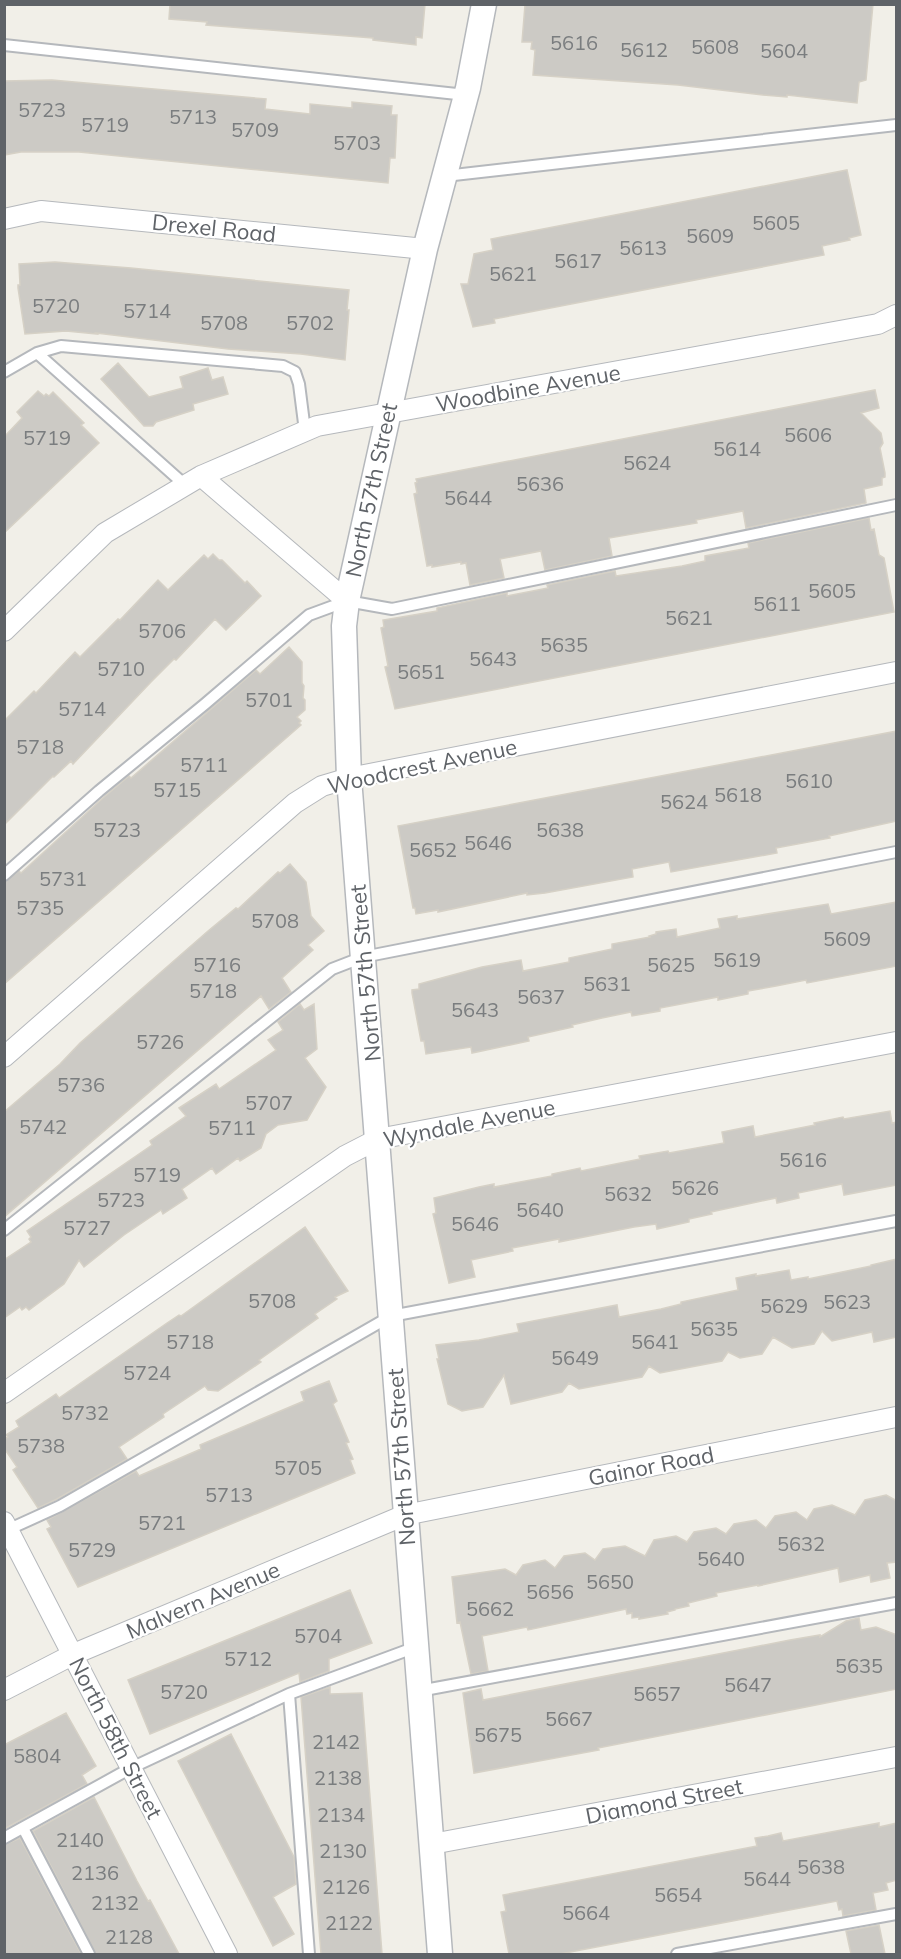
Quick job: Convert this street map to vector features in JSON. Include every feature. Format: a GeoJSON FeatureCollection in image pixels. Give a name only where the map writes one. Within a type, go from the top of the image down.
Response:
{"type":"FeatureCollection","features":[{"type":"Feature","properties":{"kind":"street","name":"North 57th Street"},"geometry":{"type":"LineString","coordinates":[[440,1954],[349,778],[344,626],[347,601],[387,414],[425,249],[466,95],[484,4]]}},
{"type":"Feature","properties":{"kind":"street","name":"Drexel Road"},"geometry":{"type":"LineString","coordinates":[[4,219],[41,211],[425,249]]}},
{"type":"Feature","properties":{"kind":"street","name":"Woodbine Avenue"},"geometry":{"type":"LineString","coordinates":[[4,632],[105,533],[193,481],[317,426],[878,324],[897,315]]}},
{"type":"Feature","properties":{"kind":"street","name":"North 57th Street"},"geometry":{"type":"LineString","coordinates":[[193,481],[347,601]]}},
{"type":"Feature","properties":{"kind":"street","name":"Woodcrest Avenue"},"geometry":{"type":"LineString","coordinates":[[4,1057],[295,803],[322,786],[349,778],[897,672]]}},
{"type":"Feature","properties":{"kind":"street","name":"Wyndale Avenue"},"geometry":{"type":"LineString","coordinates":[[4,1393],[345,1156],[378,1139],[897,1042]]}},
{"type":"Feature","properties":{"kind":"street","name":"Gainor Road"},"geometry":{"type":"LineString","coordinates":[[405,1515],[897,1417]]}},
{"type":"Feature","properties":{"kind":"street","name":"Malvern Avenue"},"geometry":{"type":"LineString","coordinates":[[4,1690],[74,1654],[405,1515]]}},
{"type":"Feature","properties":{"kind":"street","name":"North 58th Street"},"geometry":{"type":"LineString","coordinates":[[6,1527],[74,1654],[227,1954]]}},
{"type":"Feature","properties":{"kind":"street","name":"Diamond Street"},"geometry":{"type":"LineString","coordinates":[[432,1844],[897,1757]]}},
{"type":"Feature","properties":{"kind":"lane"},"geometry":{"type":"LineString","coordinates":[[4,45],[466,95]]}},
{"type":"Feature","properties":{"kind":"lane"},"geometry":{"type":"LineString","coordinates":[[445,176],[480,174],[897,125]]}},
{"type":"Feature","properties":{"kind":"lane"},"geometry":{"type":"LineString","coordinates":[[4,372],[37,353],[61,346],[283,366],[295,372],[299,384],[305,431]]}},
{"type":"Feature","properties":{"kind":"lane"},"geometry":{"type":"LineString","coordinates":[[37,353],[193,481]]}},
{"type":"Feature","properties":{"kind":"lane"},"geometry":{"type":"LineString","coordinates":[[4,875],[99,791],[309,615],[347,601],[393,609],[897,505]]}},
{"type":"Feature","properties":{"kind":"lane"},"geometry":{"type":"LineString","coordinates":[[4,1230],[332,969],[363,957],[897,852]]}},
{"type":"Feature","properties":{"kind":"lane"},"geometry":{"type":"LineString","coordinates":[[6,1527],[60,1506],[391,1316],[897,1221]]}},
{"type":"Feature","properties":{"kind":"lane"},"geometry":{"type":"LineString","coordinates":[[419,1691],[897,1603]]}},
{"type":"Feature","properties":{"kind":"lane"},"geometry":{"type":"LineString","coordinates":[[4,1838],[131,1768],[289,1694],[416,1647]]}},
{"type":"Feature","properties":{"kind":"lane"},"geometry":{"type":"LineString","coordinates":[[289,1694],[309,1954]]}},
{"type":"Feature","properties":{"kind":"lane"},"geometry":{"type":"LineString","coordinates":[[23,1828],[89,1954]]}},
{"type":"Feature","properties":{"kind":"lane"},"geometry":{"type":"LineString","coordinates":[[677,1954],[897,1914]]}},
{"type":"Feature","properties":{"kind":"building"},"geometry":{"type":"Polygon","coordinates":[[[170,4],[425,4],[422,38],[416,37],[416,45],[373,40],[373,38],[206,25],[207,22],[169,19],[170,4]]]}},
{"type":"Feature","properties":{"kind":"building"},"geometry":{"type":"Polygon","coordinates":[[[873,4],[866,80],[859,82],[857,103],[678,85],[533,75],[535,50],[531,49],[532,42],[522,42],[525,5],[873,4]]]}},
{"type":"Feature","properties":{"kind":"building"},"geometry":{"type":"Polygon","coordinates":[[[52,80],[266,99],[265,109],[310,114],[310,104],[352,108],[352,102],[392,106],[391,115],[397,115],[395,158],[390,158],[388,183],[79,152],[21,152],[4,155],[4,81],[52,80]]]}},
{"type":"Feature","properties":{"kind":"building"},"geometry":{"type":"Polygon","coordinates":[[[847,170],[861,235],[849,238],[850,240],[822,246],[824,255],[494,319],[495,323],[473,327],[461,284],[468,284],[474,254],[493,250],[491,239],[847,170]]]}},
{"type":"Feature","properties":{"kind":"building"},"geometry":{"type":"Polygon","coordinates":[[[55,262],[349,290],[345,360],[96,333],[66,331],[25,334],[18,288],[20,285],[19,264],[55,262]]]}},
{"type":"Feature","properties":{"kind":"building"},"geometry":{"type":"Polygon","coordinates":[[[118,363],[149,397],[183,388],[180,377],[208,368],[212,380],[223,377],[228,394],[193,404],[194,410],[156,422],[153,426],[144,426],[101,379],[118,363]]]}},
{"type":"Feature","properties":{"kind":"building"},"geometry":{"type":"Polygon","coordinates":[[[875,390],[879,408],[861,413],[881,433],[883,443],[880,448],[885,477],[882,478],[882,485],[864,489],[866,503],[746,528],[743,511],[696,520],[697,523],[609,538],[612,556],[545,570],[541,551],[500,559],[504,578],[470,585],[466,563],[427,566],[414,494],[417,493],[416,479],[875,390]]]}},
{"type":"Feature","properties":{"kind":"building"},"geometry":{"type":"Polygon","coordinates":[[[38,391],[44,396],[46,394],[49,396],[53,392],[84,423],[81,425],[99,443],[4,533],[4,437],[22,418],[17,412],[38,391]]]}},
{"type":"Feature","properties":{"kind":"building"},"geometry":{"type":"Polygon","coordinates":[[[869,518],[871,530],[874,529],[879,555],[884,558],[894,612],[395,709],[385,667],[388,666],[381,628],[384,627],[383,620],[437,611],[437,608],[507,593],[507,596],[548,588],[547,585],[615,571],[616,576],[682,566],[705,561],[705,556],[749,548],[748,543],[869,518]]]}},
{"type":"Feature","properties":{"kind":"building"},"geometry":{"type":"Polygon","coordinates":[[[213,554],[245,583],[247,581],[261,596],[226,630],[215,619],[73,764],[71,761],[53,776],[4,825],[4,721],[34,691],[36,693],[75,652],[80,657],[158,580],[168,590],[204,555],[208,559],[213,554]]]}},
{"type":"Feature","properties":{"kind":"building"},"geometry":{"type":"Polygon","coordinates":[[[289,647],[302,662],[305,710],[297,717],[301,725],[4,984],[4,882],[19,871],[21,873],[104,797],[129,776],[131,778],[256,670],[260,674],[289,647]]]}},
{"type":"Feature","properties":{"kind":"building"},"geometry":{"type":"Polygon","coordinates":[[[897,731],[897,821],[829,836],[830,838],[776,848],[777,853],[671,872],[669,862],[632,869],[633,877],[545,893],[527,895],[527,893],[438,912],[438,910],[416,914],[413,908],[398,826],[897,731]]]}},
{"type":"Feature","properties":{"kind":"building"},"geometry":{"type":"Polygon","coordinates":[[[290,864],[306,882],[311,916],[324,931],[308,945],[313,950],[282,978],[291,992],[269,1009],[261,996],[4,1217],[4,1112],[208,931],[236,908],[238,909],[278,872],[280,873],[290,864]]]}},
{"type":"Feature","properties":{"kind":"building"},"geometry":{"type":"Polygon","coordinates":[[[897,902],[897,966],[807,983],[806,980],[748,991],[748,994],[718,1000],[718,997],[660,1008],[660,1011],[632,1016],[631,1012],[528,1037],[529,1041],[472,1053],[471,1047],[426,1054],[424,1041],[421,1041],[412,993],[412,990],[419,989],[419,984],[482,967],[521,960],[523,971],[569,962],[569,958],[612,949],[612,944],[650,937],[656,932],[676,929],[677,937],[720,928],[718,919],[737,916],[737,919],[828,904],[831,914],[897,902]]]}},
{"type":"Feature","properties":{"kind":"building"},"geometry":{"type":"Polygon","coordinates":[[[300,1004],[304,1010],[314,1004],[317,1049],[305,1058],[326,1087],[307,1120],[278,1125],[266,1134],[261,1148],[240,1161],[238,1158],[216,1174],[212,1168],[182,1189],[187,1198],[163,1214],[161,1210],[124,1235],[84,1267],[79,1260],[64,1284],[29,1310],[26,1307],[22,1310],[20,1307],[4,1318],[4,1260],[31,1242],[27,1231],[152,1145],[150,1141],[186,1116],[179,1108],[216,1084],[219,1089],[276,1050],[268,1040],[283,1030],[278,1022],[300,1004]]]}},
{"type":"Feature","properties":{"kind":"building"},"geometry":{"type":"Polygon","coordinates":[[[890,1111],[892,1123],[897,1122],[897,1185],[844,1195],[842,1184],[798,1193],[799,1198],[777,1203],[776,1198],[711,1212],[712,1214],[689,1219],[689,1222],[657,1229],[656,1224],[559,1242],[559,1239],[512,1248],[513,1251],[471,1260],[475,1277],[449,1283],[433,1214],[436,1213],[434,1198],[494,1184],[494,1187],[580,1168],[581,1171],[640,1159],[639,1156],[724,1143],[722,1132],[753,1126],[755,1137],[843,1117],[844,1119],[890,1111]]]}},
{"type":"Feature","properties":{"kind":"building"},"geometry":{"type":"Polygon","coordinates":[[[305,1227],[348,1291],[335,1297],[337,1299],[315,1314],[318,1318],[259,1360],[261,1362],[218,1391],[208,1390],[205,1386],[119,1447],[127,1459],[38,1508],[13,1470],[17,1467],[4,1448],[4,1439],[8,1437],[6,1435],[19,1427],[16,1421],[56,1394],[59,1398],[167,1323],[181,1316],[305,1227]]]}},
{"type":"Feature","properties":{"kind":"building"},"geometry":{"type":"Polygon","coordinates":[[[897,1259],[897,1337],[874,1342],[872,1332],[832,1341],[822,1331],[814,1344],[792,1348],[773,1337],[762,1354],[740,1358],[728,1352],[722,1361],[660,1373],[649,1366],[642,1377],[579,1389],[569,1383],[562,1392],[511,1404],[504,1375],[483,1407],[462,1411],[448,1404],[437,1359],[439,1359],[436,1345],[519,1332],[517,1324],[617,1305],[619,1317],[661,1309],[681,1304],[681,1302],[738,1290],[736,1278],[756,1274],[756,1276],[789,1270],[791,1280],[808,1277],[808,1279],[897,1259]]]}},
{"type":"Feature","properties":{"kind":"building"},"geometry":{"type":"Polygon","coordinates":[[[329,1381],[337,1401],[333,1404],[349,1442],[346,1443],[353,1459],[350,1460],[355,1473],[78,1587],[47,1529],[51,1527],[47,1520],[136,1471],[139,1476],[201,1449],[200,1445],[304,1401],[301,1392],[329,1381]]]}},
{"type":"Feature","properties":{"kind":"building"},"geometry":{"type":"Polygon","coordinates":[[[886,1495],[897,1501],[897,1562],[887,1563],[890,1578],[871,1582],[870,1575],[840,1582],[838,1568],[716,1593],[717,1596],[688,1603],[689,1606],[667,1612],[668,1614],[639,1619],[639,1617],[632,1618],[632,1613],[627,1614],[626,1609],[528,1630],[527,1627],[482,1636],[488,1671],[471,1674],[460,1622],[457,1623],[452,1577],[505,1569],[516,1575],[523,1565],[545,1560],[555,1568],[564,1556],[585,1553],[595,1560],[603,1549],[625,1546],[645,1556],[654,1540],[676,1536],[687,1542],[694,1532],[716,1528],[726,1534],[734,1524],[756,1520],[766,1528],[775,1516],[796,1512],[807,1520],[814,1509],[832,1505],[855,1515],[865,1500],[886,1495]]]}},
{"type":"Feature","properties":{"kind":"building"},"geometry":{"type":"Polygon","coordinates":[[[350,1590],[372,1643],[329,1659],[329,1671],[300,1682],[299,1673],[150,1734],[128,1680],[350,1590]]]}},
{"type":"Feature","properties":{"kind":"building"},"geometry":{"type":"Polygon","coordinates":[[[859,1618],[861,1630],[876,1627],[897,1635],[897,1689],[474,1773],[463,1693],[481,1689],[483,1700],[790,1640],[820,1635],[820,1637],[846,1621],[859,1618]]]}},
{"type":"Feature","properties":{"kind":"building"},"geometry":{"type":"Polygon","coordinates":[[[330,1687],[330,1694],[362,1693],[382,1954],[321,1954],[301,1697],[330,1687]]]}},
{"type":"Feature","properties":{"kind":"building"},"geometry":{"type":"Polygon","coordinates":[[[66,1713],[96,1766],[82,1775],[87,1784],[4,1829],[4,1745],[66,1713]]]}},
{"type":"Feature","properties":{"kind":"building"},"geometry":{"type":"Polygon","coordinates":[[[231,1734],[294,1857],[296,1884],[273,1897],[294,1934],[273,1946],[178,1761],[231,1734]]]}},
{"type":"Feature","properties":{"kind":"building"},"geometry":{"type":"Polygon","coordinates":[[[94,1797],[137,1881],[179,1954],[96,1954],[33,1831],[94,1797]]]}},
{"type":"Feature","properties":{"kind":"building"},"geometry":{"type":"Polygon","coordinates":[[[879,1823],[879,1827],[897,1823],[897,1880],[886,1883],[888,1890],[873,1893],[876,1910],[843,1916],[837,1901],[560,1954],[509,1954],[501,1912],[506,1911],[503,1895],[757,1846],[755,1838],[781,1833],[783,1841],[879,1823]]]}},
{"type":"Feature","properties":{"kind":"building"},"geometry":{"type":"Polygon","coordinates":[[[20,1838],[81,1954],[4,1954],[4,1845],[20,1838]]]}},
{"type":"Feature","properties":{"kind":"building"},"geometry":{"type":"Polygon","coordinates":[[[879,1925],[885,1954],[851,1954],[846,1931],[879,1925]]]}}]}
